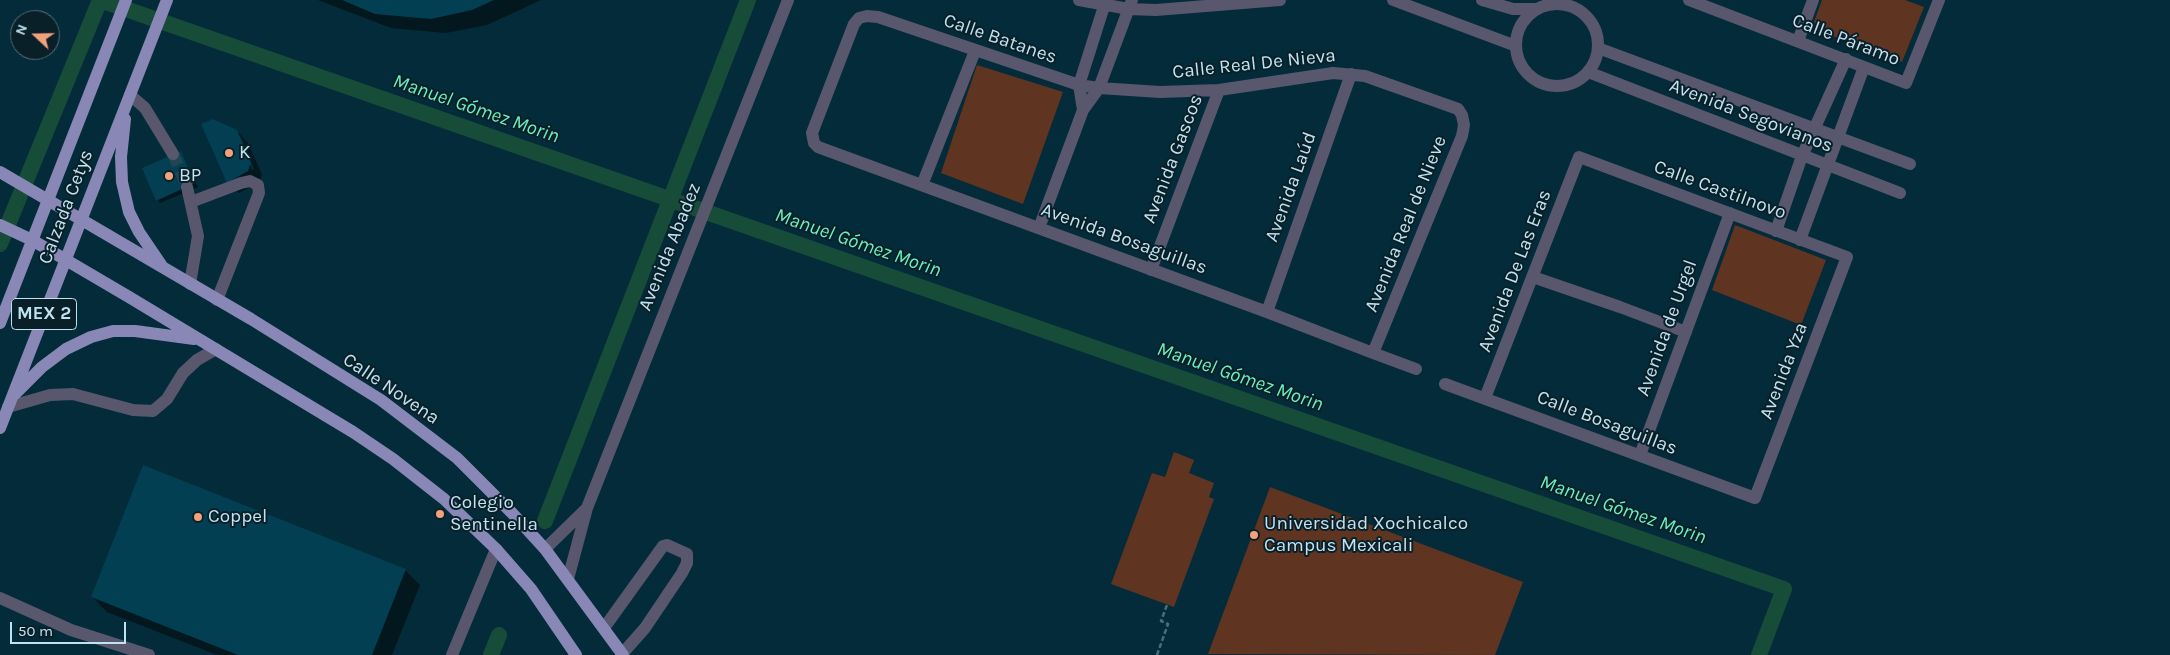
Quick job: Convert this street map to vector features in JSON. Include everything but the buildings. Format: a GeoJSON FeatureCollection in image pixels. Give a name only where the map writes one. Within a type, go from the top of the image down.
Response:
{"type":"FeatureCollection","features":[{"type":"Feature","properties":{"kind":"main road","name":"Calzada Cetys"},"geometry":{"type":"LineString","coordinates":[[0,323],[126,0]]}},
{"type":"Feature","properties":{"kind":"main road","name":"Calzada Cetys"},"geometry":{"type":"LineString","coordinates":[[0,428],[167,0]]}},
{"type":"Feature","properties":{"kind":"main road"},"geometry":{"type":"LineString","coordinates":[[128,98],[121,157],[122,182],[129,212],[139,232],[163,268]]}},
{"type":"Feature","properties":{"kind":"main road","name":"Calle Novena"},"geometry":{"type":"LineString","coordinates":[[0,172],[217,300],[381,400],[457,458],[545,549],[623,655]]}},
{"type":"Feature","properties":{"kind":"main road"},"geometry":{"type":"LineString","coordinates":[[0,225],[66,259],[393,459],[444,499],[496,549],[531,589],[576,655]]}},
{"type":"Feature","properties":{"kind":"main road"},"geometry":{"type":"LineString","coordinates":[[10,402],[42,367],[66,349],[91,337],[112,331],[135,331],[200,340]]}},
{"type":"Feature","properties":{"kind":"street","name":"Avenida Abadez"},"geometry":{"type":"LineString","coordinates":[[568,579],[587,508],[788,0]]}},
{"type":"Feature","properties":{"kind":"street"},"geometry":{"type":"LineString","coordinates":[[1078,0],[1180,9],[1280,0]]}},
{"type":"Feature","properties":{"kind":"street"},"geometry":{"type":"LineString","coordinates":[[1393,0],[1516,46]]}},
{"type":"Feature","properties":{"kind":"street"},"geometry":{"type":"LineString","coordinates":[[1482,0],[1513,9],[1537,10],[1573,3],[1588,19],[1597,37],[1598,48],[1593,65],[1578,80],[1567,85],[1543,84],[1524,69],[1518,58],[1516,46],[1521,25],[1537,10]]}},
{"type":"Feature","properties":{"kind":"street","name":"Calle Páramo"},"geometry":{"type":"LineString","coordinates":[[1689,0],[1906,83],[1939,0]]}},
{"type":"Feature","properties":{"kind":"street"},"geometry":{"type":"LineString","coordinates":[[1798,41],[1813,0]]}},
{"type":"Feature","properties":{"kind":"street"},"geometry":{"type":"LineString","coordinates":[[1084,110],[1079,85],[1105,3]]}},
{"type":"Feature","properties":{"kind":"street"},"geometry":{"type":"LineString","coordinates":[[1039,228],[1084,110],[1099,88],[1130,4]]}},
{"type":"Feature","properties":{"kind":"street","name":"Calle Batanes"},"geometry":{"type":"LineString","coordinates":[[818,147],[814,143],[812,133],[854,24],[859,18],[867,16],[878,17],[1079,85]]}},
{"type":"Feature","properties":{"kind":"street","name":"Avenida Segovianos"},"geometry":{"type":"LineString","coordinates":[[1598,48],[1910,164]]}},
{"type":"Feature","properties":{"kind":"street"},"geometry":{"type":"LineString","coordinates":[[922,184],[976,51]]}},
{"type":"Feature","properties":{"kind":"street"},"geometry":{"type":"LineString","coordinates":[[1776,231],[1802,156],[1846,59]]}},
{"type":"Feature","properties":{"kind":"street"},"geometry":{"type":"LineString","coordinates":[[1800,240],[1829,166],[1864,67]]}},
{"type":"Feature","properties":{"kind":"street","name":"Avenida Segovianos"},"geometry":{"type":"LineString","coordinates":[[1588,72],[1900,193]]}},
{"type":"Feature","properties":{"kind":"street","name":"Calle Real De Nieva"},"geometry":{"type":"LineString","coordinates":[[1079,85],[1142,92],[1219,90],[1333,73],[1351,74],[1365,76],[1458,108]]}},
{"type":"Feature","properties":{"kind":"street","name":"Avenida Laúd"},"geometry":{"type":"LineString","coordinates":[[1267,312],[1351,74]]}},
{"type":"Feature","properties":{"kind":"street","name":"Avenida Gascos"},"geometry":{"type":"LineString","coordinates":[[1150,270],[1219,90]]}},
{"type":"Feature","properties":{"kind":"street"},"geometry":{"type":"LineString","coordinates":[[128,98],[145,108],[173,154]]}},
{"type":"Feature","properties":{"kind":"street","name":"Avenida Real de Nieve"},"geometry":{"type":"LineString","coordinates":[[1373,353],[1462,136],[1464,125],[1458,108]]}},
{"type":"Feature","properties":{"kind":"street","name":"Avenida Bosaguillas"},"geometry":{"type":"LineString","coordinates":[[818,147],[1267,312],[1416,369]]}},
{"type":"Feature","properties":{"kind":"street","name":"Calle Castilnovo"},"geometry":{"type":"LineString","coordinates":[[1579,157],[1847,257]]}},
{"type":"Feature","properties":{"kind":"street","name":"Avenida De Las Eras"},"geometry":{"type":"LineString","coordinates":[[1485,398],[1579,157]]}},
{"type":"Feature","properties":{"kind":"street"},"geometry":{"type":"LineString","coordinates":[[191,202],[241,183],[250,182],[258,185],[259,193],[217,300]]}},
{"type":"Feature","properties":{"kind":"street"},"geometry":{"type":"LineString","coordinates":[[187,187],[198,236],[190,284]]}},
{"type":"Feature","properties":{"kind":"street","name":"Avenida de Urgel"},"geometry":{"type":"LineString","coordinates":[[1640,455],[1730,213]]}},
{"type":"Feature","properties":{"kind":"street","name":"Avenida Yza"},"geometry":{"type":"LineString","coordinates":[[1755,498],[1847,257]]}},
{"type":"Feature","properties":{"kind":"street"},"geometry":{"type":"LineString","coordinates":[[1533,277],[1620,306],[1686,332]]}},
{"type":"Feature","properties":{"kind":"street"},"geometry":{"type":"LineString","coordinates":[[10,402],[73,394],[148,412],[158,407],[167,399],[183,373],[197,360],[216,349]]}},
{"type":"Feature","properties":{"kind":"street","name":"Calle Bosaguillas"},"geometry":{"type":"LineString","coordinates":[[1446,384],[1755,498]]}},
{"type":"Feature","properties":{"kind":"street","name":"Avenida Abadez"},"geometry":{"type":"LineString","coordinates":[[545,549],[587,508]]}},
{"type":"Feature","properties":{"kind":"street"},"geometry":{"type":"LineString","coordinates":[[604,628],[659,550],[667,545],[684,551],[688,558],[682,573],[645,628],[623,655]]}},
{"type":"Feature","properties":{"kind":"street"},"geometry":{"type":"LineString","coordinates":[[452,655],[496,549]]}},
{"type":"Feature","properties":{"kind":"street"},"geometry":{"type":"LineString","coordinates":[[0,598],[71,630],[149,655]]}},
{"type":"Feature","properties":{"kind":"path"},"geometry":{"type":"LineString","coordinates":[[1157,655],[1168,624],[1161,621],[1167,605]]}},
{"type":"Feature","properties":{"kind":"shaded area"},"geometry":{"type":"Polygon","coordinates":[[[1822,0],[1905,0],[1924,7],[1902,62],[1819,31],[1814,22],[1822,0]]]}},
{"type":"Feature","properties":{"kind":"shaded area"},"geometry":{"type":"Polygon","coordinates":[[[977,65],[1063,92],[1023,204],[941,173],[977,65]]]}},
{"type":"Feature","properties":{"kind":"shaded area"},"geometry":{"type":"Polygon","coordinates":[[[1735,225],[1826,260],[1801,325],[1712,290],[1735,225]]]}},
{"type":"Feature","properties":{"kind":"shaded area"},"geometry":{"type":"Polygon","coordinates":[[[1174,452],[1194,460],[1189,473],[1214,483],[1209,497],[1214,499],[1174,607],[1111,584],[1152,473],[1165,477],[1174,452]]]}},
{"type":"Feature","properties":{"kind":"shaded area"},"geometry":{"type":"Polygon","coordinates":[[[1270,487],[1523,582],[1495,655],[1208,654],[1270,487]]]}},
{"type":"Feature","properties":{"kind":"waterway","name":"Manuel Gómez Morin"},"geometry":{"type":"LineString","coordinates":[[0,244],[100,0],[1784,589],[1759,655]]}},
{"type":"Feature","properties":{"kind":"waterway"},"geometry":{"type":"LineString","coordinates":[[545,521],[748,0]]}},
{"type":"Feature","properties":{"kind":"waterway"},"geometry":{"type":"LineString","coordinates":[[491,655],[499,635]]}},
{"type":"Feature","properties":{"kind":"tunnel"},"geometry":{"type":"LineString","coordinates":[[173,154],[187,187]]}},
{"type":"Feature","properties":{"kind":"place","name":"K"},"geometry":{"type":"Point","coordinates":[229,153]}},
{"type":"Feature","properties":{"kind":"place","name":"BP"},"geometry":{"type":"Point","coordinates":[169,176]}},
{"type":"Feature","properties":{"kind":"place","name":"Colegio Sentinella"},"geometry":{"type":"Point","coordinates":[440,514]}},
{"type":"Feature","properties":{"kind":"place","name":"Coppel"},"geometry":{"type":"Point","coordinates":[198,517]}},
{"type":"Feature","properties":{"kind":"place","name":"Universidad Xochicalco Campus Mexicali"},"geometry":{"type":"Point","coordinates":[1254,535]}}]}
